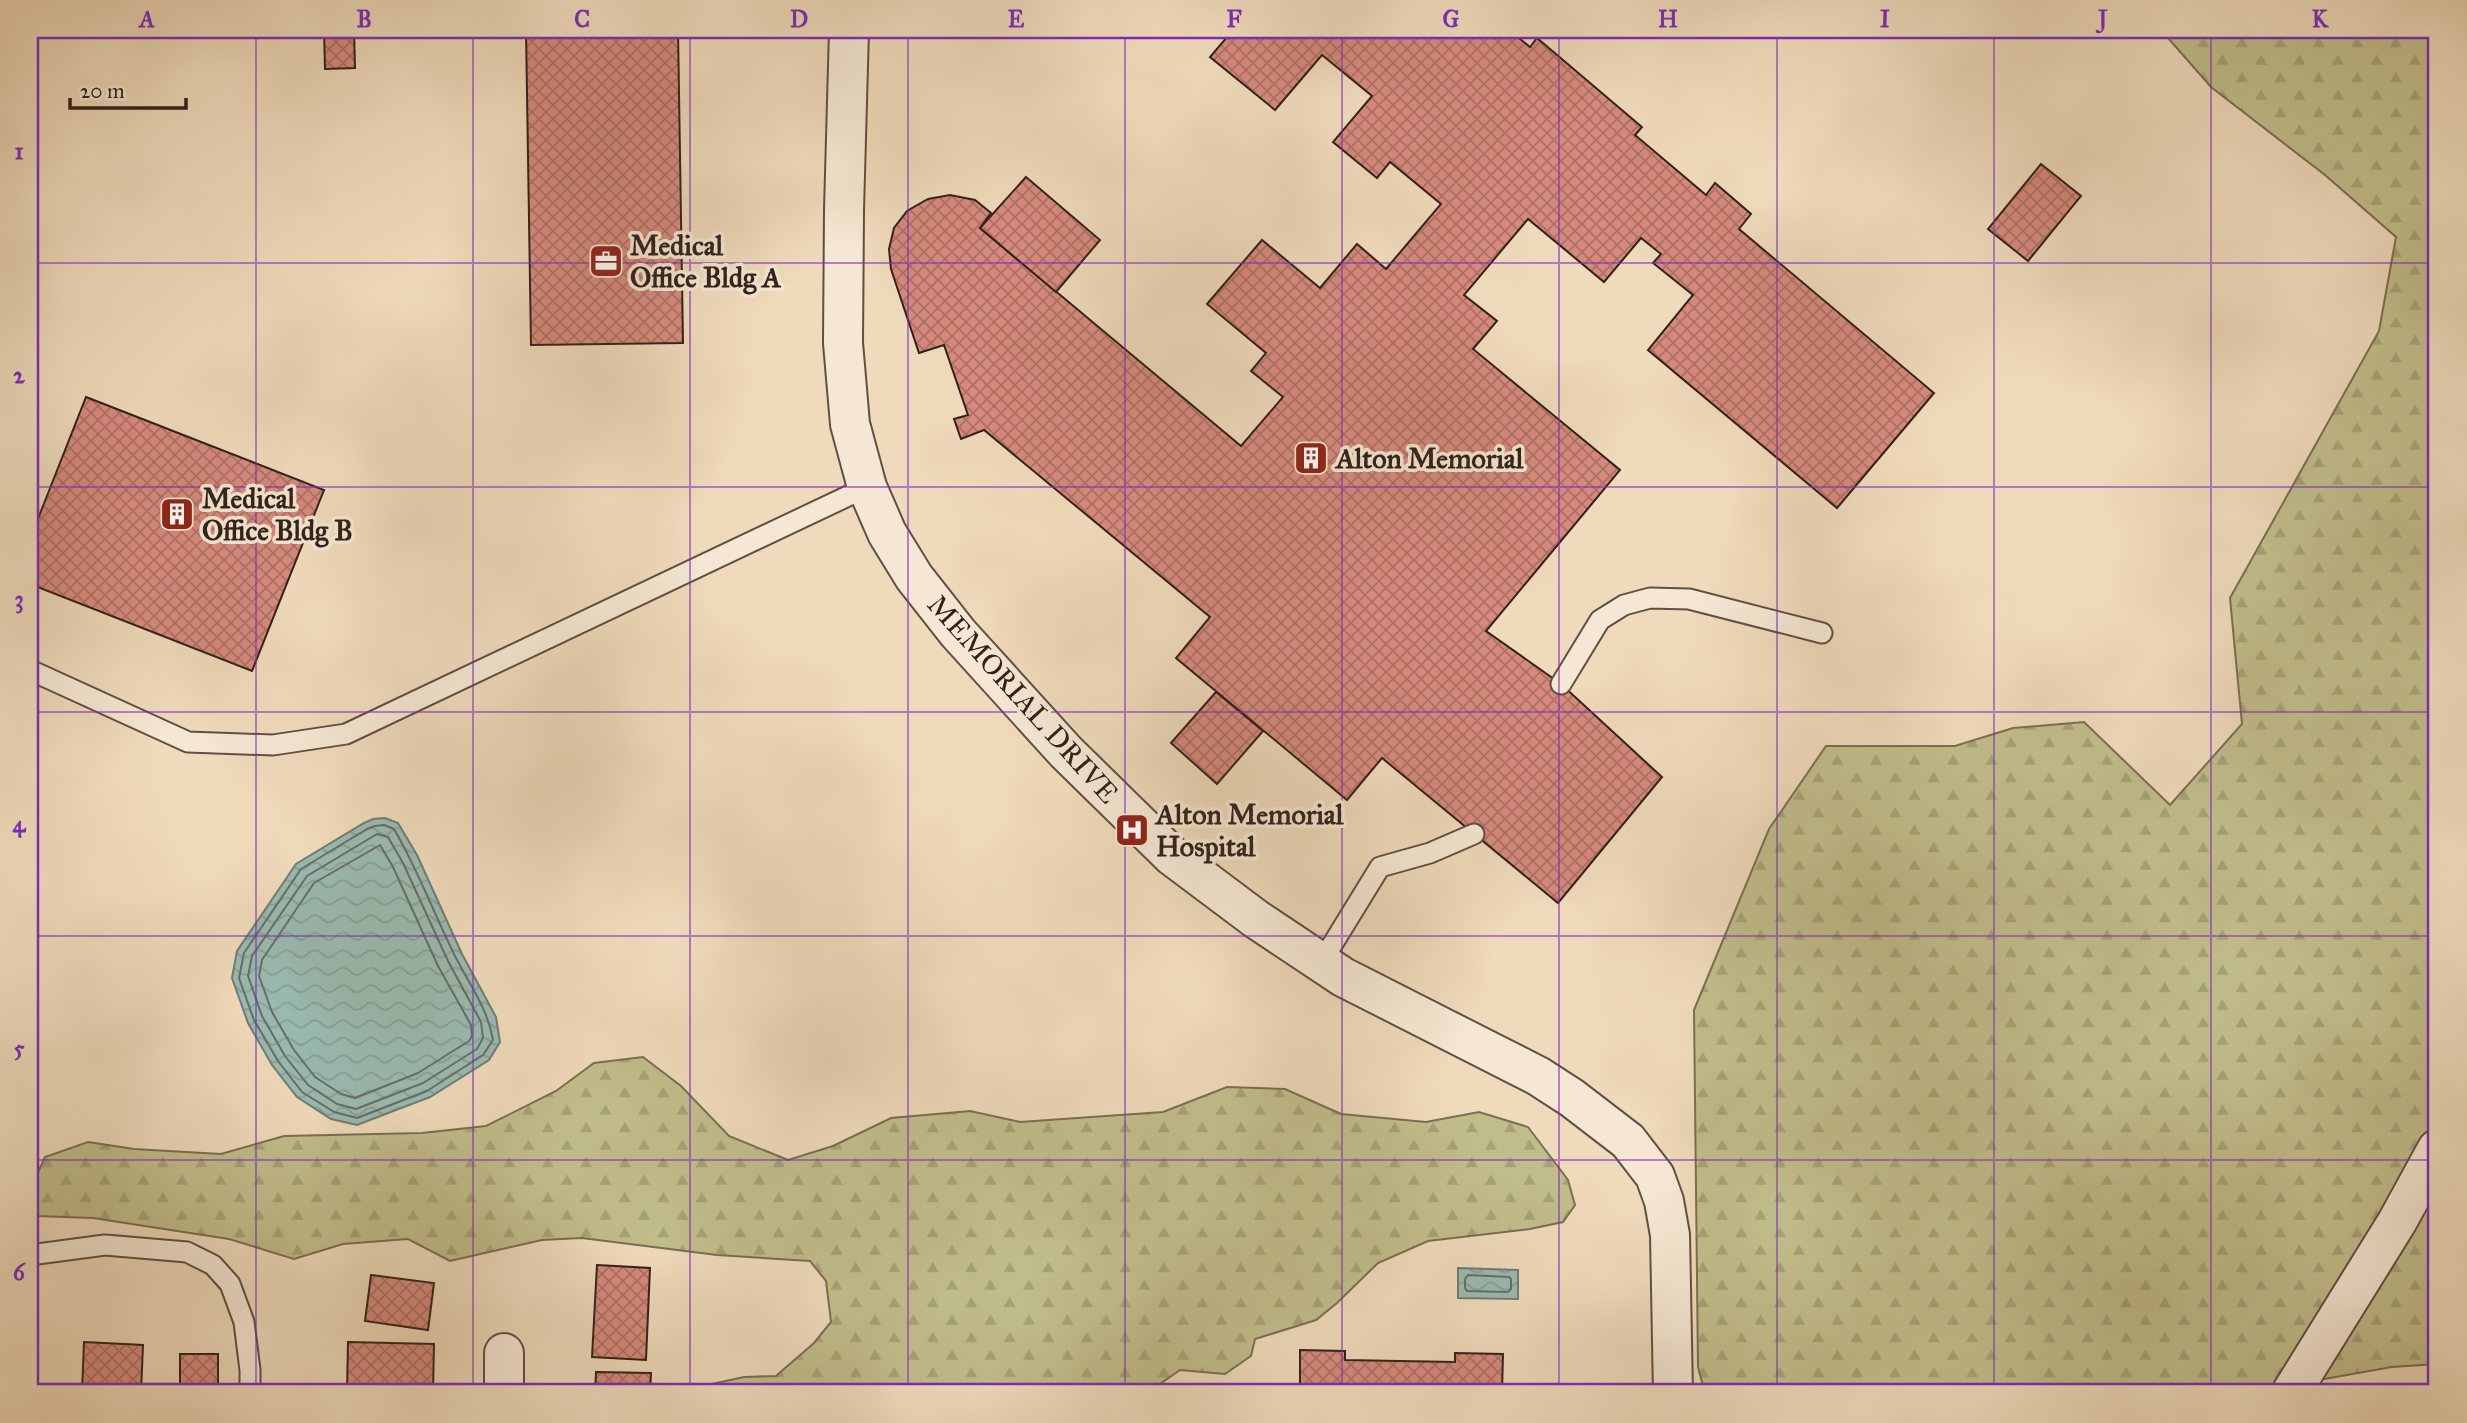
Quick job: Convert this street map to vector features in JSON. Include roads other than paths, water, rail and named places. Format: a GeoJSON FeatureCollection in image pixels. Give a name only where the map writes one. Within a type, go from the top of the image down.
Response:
{"type":"FeatureCollection","features":[{"type":"Feature","properties":{"kind":"street","name":"MEMORIAL DRIVE"},"geometry":{"type":"LineString","coordinates":[[849,30],[844,210],[844,343],[850,424],[867,487],[887,533],[914,577],[958,634],[1066,752],[1172,856],[1256,919],[1343,977],[1538,1076],[1628,1141],[1648,1165],[1664,1201],[1670,1235],[1673,1393]]}},
{"type":"Feature","properties":{"kind":"street"},"geometry":{"type":"LineString","coordinates":[[2291,1393],[2397,1222],[2437,1149]]}},
{"type":"Feature","properties":{"kind":"street"},"geometry":{"type":"LineString","coordinates":[[504,1353],[504,1393]]}},
{"type":"Feature","properties":{"kind":"lane"},"geometry":{"type":"LineString","coordinates":[[30,670],[188,742],[273,746],[346,734],[867,487]]}},
{"type":"Feature","properties":{"kind":"lane"},"geometry":{"type":"LineString","coordinates":[[1562,684],[1600,620],[1624,605],[1650,598],[1689,599],[1822,633]]}},
{"type":"Feature","properties":{"kind":"lane"},"geometry":{"type":"LineString","coordinates":[[1321,963],[1380,867],[1430,853],[1474,834]]}},
{"type":"Feature","properties":{"kind":"lane"},"geometry":{"type":"LineString","coordinates":[[30,1255],[105,1245],[187,1252],[213,1265],[230,1284],[244,1322],[250,1393]]}},
{"type":"Feature","properties":{"kind":"water"},"geometry":{"type":"Polygon","coordinates":[[[385,818],[398,823],[417,855],[462,954],[496,1017],[500,1042],[489,1060],[430,1097],[357,1125],[331,1119],[297,1097],[272,1065],[248,1023],[232,978],[237,951],[296,864],[364,823],[385,818]]]}},
{"type":"Feature","properties":{"kind":"water"},"geometry":{"type":"Polygon","coordinates":[[[1458,1268],[1518,1270],[1518,1299],[1458,1298],[1458,1268]]]}},
{"type":"Feature","properties":{"kind":"place","name":"Medical Office Bldg A"},"geometry":{"type":"Point","coordinates":[606,261]}},
{"type":"Feature","properties":{"kind":"place","name":"Alton Memorial"},"geometry":{"type":"Point","coordinates":[1311,458]}},
{"type":"Feature","properties":{"kind":"place","name":"Medical Office Bldg B"},"geometry":{"type":"Point","coordinates":[177,514]}},
{"type":"Feature","properties":{"kind":"place","name":"Alton Memorial Hospital"},"geometry":{"type":"Point","coordinates":[1132,830]}}]}
